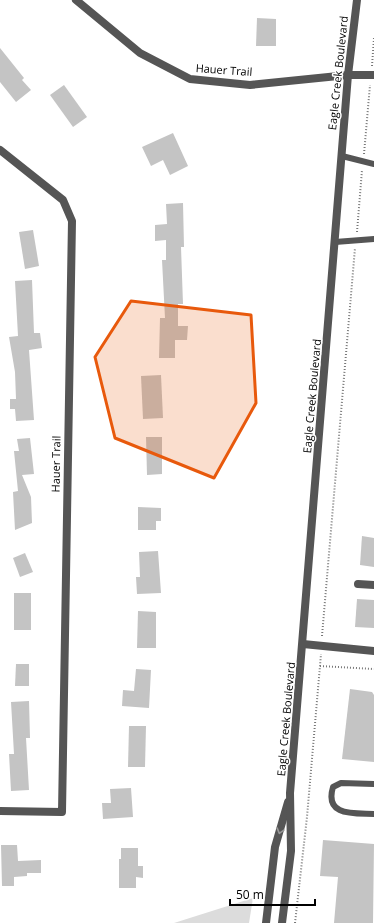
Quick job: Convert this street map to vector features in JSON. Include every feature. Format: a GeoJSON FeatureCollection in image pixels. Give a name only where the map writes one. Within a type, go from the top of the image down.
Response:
{"type":"FeatureCollection","features":[{"type":"Feature","properties":{"kind":"street","name":"Hauer Trail"},"geometry":{"type":"LineString","coordinates":[[76,0],[140,53],[190,79],[250,85],[348,75],[373,75]]}},
{"type":"Feature","properties":{"kind":"street","name":"Eagle Creek Boulevard"},"geometry":{"type":"LineString","coordinates":[[282,923],[291,851],[290,793],[348,75],[357,0]]}},
{"type":"Feature","properties":{"kind":"street","name":"Hauer Trail"},"geometry":{"type":"LineString","coordinates":[[0,150],[63,200],[72,221],[62,812],[0,810]]}},
{"type":"Feature","properties":{"kind":"street"},"geometry":{"type":"LineString","coordinates":[[358,584],[374,585]]}},
{"type":"Feature","properties":{"kind":"street"},"geometry":{"type":"LineString","coordinates":[[303,644],[374,651]]}},
{"type":"Feature","properties":{"kind":"street","name":"Eagle Creek Boulevard"},"geometry":{"type":"LineString","coordinates":[[266,923],[275,847],[290,793]]}},
{"type":"Feature","properties":{"kind":"lane"},"geometry":{"type":"LineString","coordinates":[[342,156],[363,160],[374,164]]}},
{"type":"Feature","properties":{"kind":"lane"},"geometry":{"type":"LineString","coordinates":[[335,242],[374,239]]}},
{"type":"Feature","properties":{"kind":"lane"},"geometry":{"type":"LineString","coordinates":[[374,784],[342,782],[334,787],[331,796],[335,807],[343,813],[374,814]]}},
{"type":"Feature","properties":{"kind":"path"},"geometry":{"type":"LineString","coordinates":[[295,923],[307,817],[363,160],[373,75],[374,38]]}},
{"type":"Feature","properties":{"kind":"path"},"geometry":{"type":"LineString","coordinates":[[320,666],[374,670]]}},
{"type":"Feature","properties":{"kind":"highlighted area"},"geometry":{"type":"Polygon","coordinates":[[[131,301],[251,315],[256,403],[214,478],[115,438],[95,357],[131,301]]]}},
{"type":"Feature","properties":{"kind":"shaded area"},"geometry":{"type":"Polygon","coordinates":[[[253,898],[249,923],[174,923],[253,898]]]}},
{"type":"Feature","properties":{"kind":"building"},"geometry":{"type":"Polygon","coordinates":[[[257,18],[276,19],[276,46],[256,46],[257,18]]]}},
{"type":"Feature","properties":{"kind":"building"},"geometry":{"type":"Polygon","coordinates":[[[0,48],[24,78],[22,80],[31,90],[16,102],[0,82],[0,48]]]}},
{"type":"Feature","properties":{"kind":"building"},"geometry":{"type":"Polygon","coordinates":[[[64,85],[87,117],[73,127],[50,95],[64,85]]]}},
{"type":"Feature","properties":{"kind":"building"},"geometry":{"type":"Polygon","coordinates":[[[173,133],[188,166],[170,175],[163,160],[151,166],[142,147],[173,133]]]}},
{"type":"Feature","properties":{"kind":"building"},"geometry":{"type":"Polygon","coordinates":[[[183,203],[184,247],[181,247],[183,304],[178,304],[178,326],[188,326],[187,340],[175,340],[175,358],[159,358],[160,318],[165,318],[162,260],[166,260],[166,240],[155,241],[155,225],[167,224],[166,204],[183,203]]]}},
{"type":"Feature","properties":{"kind":"building"},"geometry":{"type":"Polygon","coordinates":[[[33,230],[39,266],[25,269],[19,232],[33,230]]]}},
{"type":"Feature","properties":{"kind":"building"},"geometry":{"type":"Polygon","coordinates":[[[32,280],[34,333],[40,333],[42,348],[29,350],[34,420],[16,421],[15,409],[10,409],[10,399],[16,399],[15,372],[9,337],[18,336],[15,281],[32,280]]]}},
{"type":"Feature","properties":{"kind":"building"},"geometry":{"type":"Polygon","coordinates":[[[161,375],[163,418],[143,419],[141,376],[161,375]]]}},
{"type":"Feature","properties":{"kind":"building"},"geometry":{"type":"Polygon","coordinates":[[[146,437],[162,437],[162,474],[147,475],[146,437]]]}},
{"type":"Feature","properties":{"kind":"building"},"geometry":{"type":"Polygon","coordinates":[[[30,438],[34,474],[22,475],[31,497],[32,523],[15,530],[13,492],[18,491],[14,451],[19,451],[17,439],[30,438]]]}},
{"type":"Feature","properties":{"kind":"building"},"geometry":{"type":"Polygon","coordinates":[[[138,507],[161,508],[161,521],[156,521],[156,530],[138,530],[138,507]]]}},
{"type":"Feature","properties":{"kind":"building"},"geometry":{"type":"Polygon","coordinates":[[[362,536],[374,538],[374,567],[360,565],[362,536]]]}},
{"type":"Feature","properties":{"kind":"building"},"geometry":{"type":"Polygon","coordinates":[[[158,551],[161,593],[137,594],[136,577],[140,577],[139,552],[158,551]]]}},
{"type":"Feature","properties":{"kind":"building"},"geometry":{"type":"Polygon","coordinates":[[[25,553],[33,572],[20,577],[13,558],[25,553]]]}},
{"type":"Feature","properties":{"kind":"building"},"geometry":{"type":"Polygon","coordinates":[[[14,593],[31,593],[31,630],[14,630],[14,593]]]}},
{"type":"Feature","properties":{"kind":"building"},"geometry":{"type":"Polygon","coordinates":[[[357,599],[374,600],[374,628],[355,627],[357,599]]]}},
{"type":"Feature","properties":{"kind":"building"},"geometry":{"type":"Polygon","coordinates":[[[138,611],[156,612],[156,648],[137,648],[138,611]]]}},
{"type":"Feature","properties":{"kind":"building"},"geometry":{"type":"Polygon","coordinates":[[[16,664],[29,664],[29,686],[15,686],[16,664]]]}},
{"type":"Feature","properties":{"kind":"building"},"geometry":{"type":"Polygon","coordinates":[[[136,669],[151,670],[149,708],[122,706],[123,690],[134,691],[136,669]]]}},
{"type":"Feature","properties":{"kind":"building"},"geometry":{"type":"Polygon","coordinates":[[[350,689],[372,692],[374,695],[374,762],[342,759],[350,689]]]}},
{"type":"Feature","properties":{"kind":"building"},"geometry":{"type":"Polygon","coordinates":[[[29,701],[30,738],[26,738],[29,790],[11,791],[9,754],[14,754],[11,702],[29,701]]]}},
{"type":"Feature","properties":{"kind":"building"},"geometry":{"type":"Polygon","coordinates":[[[129,726],[146,726],[145,767],[128,767],[129,726]]]}},
{"type":"Feature","properties":{"kind":"building"},"geometry":{"type":"Polygon","coordinates":[[[131,788],[133,817],[103,819],[102,803],[111,803],[110,789],[131,788]]]}},
{"type":"Feature","properties":{"kind":"building"},"geometry":{"type":"Polygon","coordinates":[[[323,840],[374,844],[373,923],[334,923],[338,877],[320,876],[323,840]]]}},
{"type":"Feature","properties":{"kind":"building"},"geometry":{"type":"Polygon","coordinates":[[[1,845],[17,845],[18,861],[41,860],[41,873],[27,873],[27,876],[14,877],[14,886],[2,886],[1,845]]]}},
{"type":"Feature","properties":{"kind":"building"},"geometry":{"type":"Polygon","coordinates":[[[121,848],[138,848],[138,866],[143,866],[143,878],[136,877],[136,888],[119,888],[119,859],[121,859],[121,848]]]}}]}
